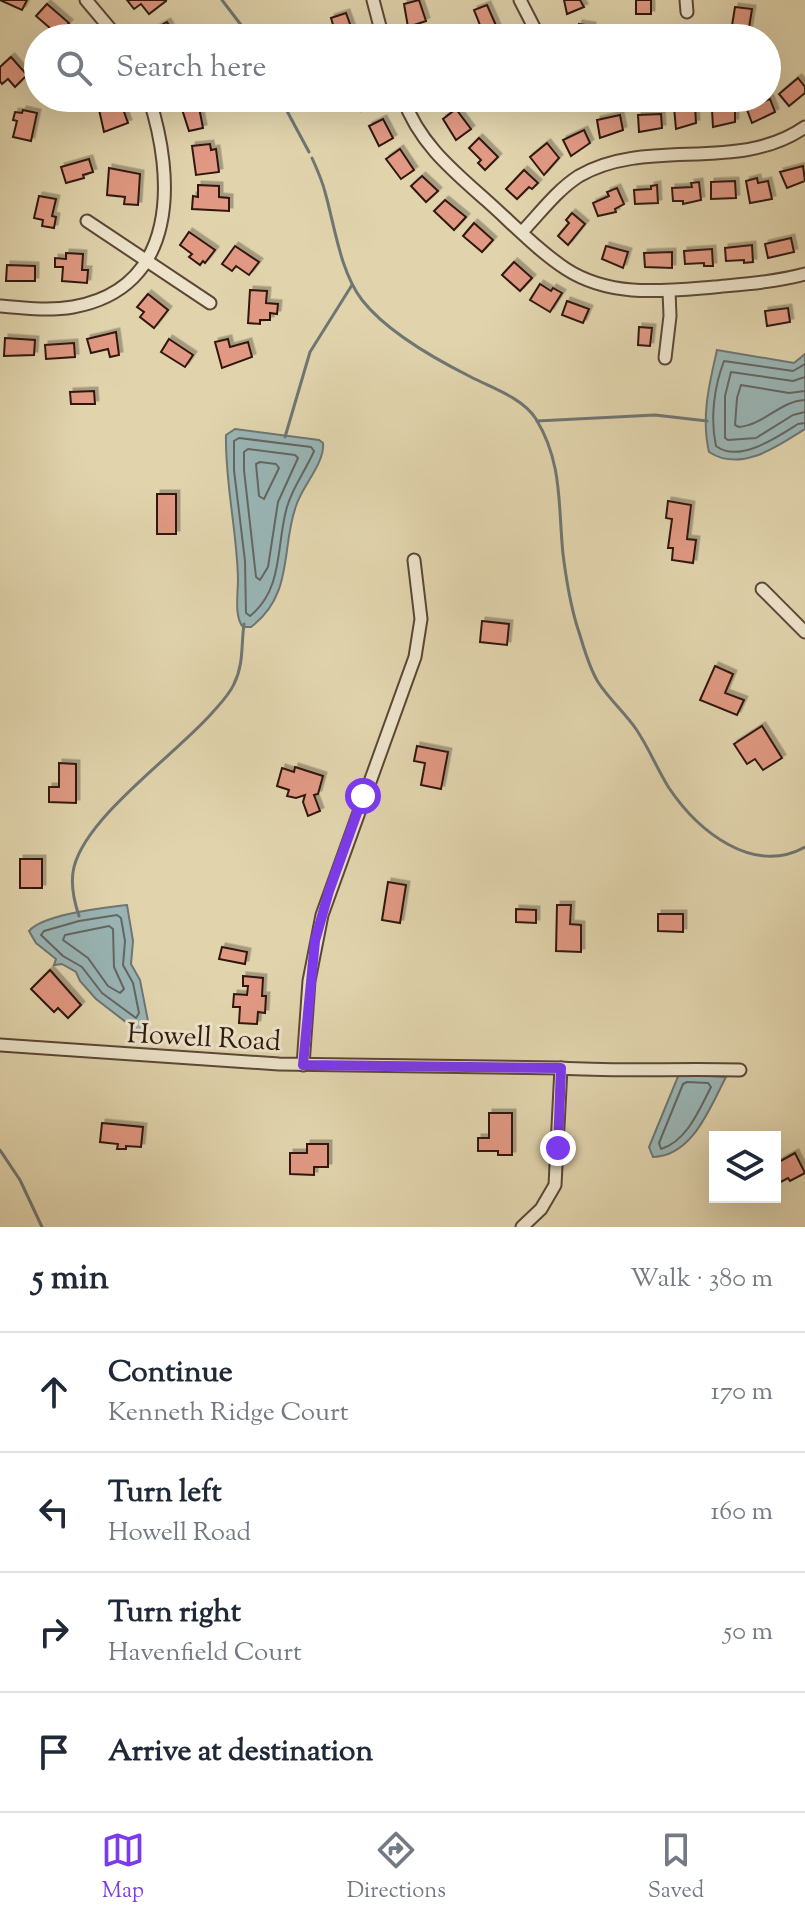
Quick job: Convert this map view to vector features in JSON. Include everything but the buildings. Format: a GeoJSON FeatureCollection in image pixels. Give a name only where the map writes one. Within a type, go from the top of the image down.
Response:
{"type":"FeatureCollection","features":[{"type":"Feature","properties":{"kind":"street"},"geometry":{"type":"LineString","coordinates":[[86,0],[106,24]]}},
{"type":"Feature","properties":{"kind":"street"},"geometry":{"type":"LineString","coordinates":[[373,0],[379,24]]}},
{"type":"Feature","properties":{"kind":"street"},"geometry":{"type":"LineString","coordinates":[[520,0],[532,24]]}},
{"type":"Feature","properties":{"kind":"street"},"geometry":{"type":"LineString","coordinates":[[0,306],[56,309],[89,303],[125,285],[146,260],[160,231],[165,204],[162,159],[152,112]]}},
{"type":"Feature","properties":{"kind":"street"},"geometry":{"type":"LineString","coordinates":[[410,112],[421,135],[438,157],[549,256],[580,277],[614,288],[669,291],[765,282],[805,274]]}},
{"type":"Feature","properties":{"kind":"street"},"geometry":{"type":"LineString","coordinates":[[522,232],[567,185],[610,163],[758,148],[782,140],[805,127]]}},
{"type":"Feature","properties":{"kind":"street"},"geometry":{"type":"LineString","coordinates":[[87,221],[210,303]]}},
{"type":"Feature","properties":{"kind":"street"},"geometry":{"type":"LineString","coordinates":[[665,358],[670,316],[669,291]]}},
{"type":"Feature","properties":{"kind":"street"},"geometry":{"type":"LineString","coordinates":[[303,1065],[311,971],[322,915],[415,657],[421,619],[414,560]]}},
{"type":"Feature","properties":{"kind":"street"},"geometry":{"type":"LineString","coordinates":[[762,589],[805,632]]}},
{"type":"Feature","properties":{"kind":"street","name":"Howell Road"},"geometry":{"type":"LineString","coordinates":[[0,1045],[303,1065],[604,1071],[664,1068],[740,1070]]}},
{"type":"Feature","properties":{"kind":"street"},"geometry":{"type":"LineString","coordinates":[[522,1227],[541,1209],[555,1185],[561,1068]]}},
{"type":"Feature","properties":{"kind":"water"},"geometry":{"type":"Polygon","coordinates":[[[717,350],[794,363],[805,354],[805,429],[759,455],[734,460],[709,452],[706,414],[717,350]]]}},
{"type":"Feature","properties":{"kind":"water"},"geometry":{"type":"Polygon","coordinates":[[[235,429],[323,443],[317,466],[296,506],[280,585],[265,614],[251,627],[243,627],[237,611],[237,561],[226,453],[226,435],[235,429]]]}},
{"type":"Feature","properties":{"kind":"water"},"geometry":{"type":"Polygon","coordinates":[[[127,905],[133,941],[131,964],[140,980],[148,1021],[140,1033],[96,999],[76,972],[62,964],[54,965],[56,959],[36,943],[29,931],[61,916],[127,905]]]}},
{"type":"Feature","properties":{"kind":"water"},"geometry":{"type":"Polygon","coordinates":[[[679,1074],[726,1077],[689,1139],[667,1155],[653,1157],[649,1147],[679,1074]]]}},
{"type":"Feature","properties":{"kind":"waterway"},"geometry":{"type":"LineString","coordinates":[[222,0],[240,24]]}},
{"type":"Feature","properties":{"kind":"waterway"},"geometry":{"type":"LineString","coordinates":[[288,112],[309,152]]}},
{"type":"Feature","properties":{"kind":"waterway"},"geometry":{"type":"LineString","coordinates":[[312,158],[324,188],[348,276],[372,312],[412,344],[515,399],[536,419],[545,435],[555,468],[567,581],[594,676],[641,736],[669,788],[695,819],[728,844],[766,856],[785,855],[805,847]]}},
{"type":"Feature","properties":{"kind":"waterway"},"geometry":{"type":"LineString","coordinates":[[285,437],[310,352],[352,285]]}},
{"type":"Feature","properties":{"kind":"waterway"},"geometry":{"type":"LineString","coordinates":[[537,421],[655,415],[707,421]]}},
{"type":"Feature","properties":{"kind":"waterway"},"geometry":{"type":"LineString","coordinates":[[79,916],[72,879],[82,847],[114,807],[196,730],[227,696],[239,669],[244,624]]}},
{"type":"Feature","properties":{"kind":"waterway"},"geometry":{"type":"LineString","coordinates":[[0,1150],[20,1180],[42,1227]]}},
{"type":"Feature","properties":{"kind":"route"},"geometry":{"type":"LineString","coordinates":[[363,796],[329,891],[315,941],[303,1065],[561,1068],[558,1148]]}}]}
